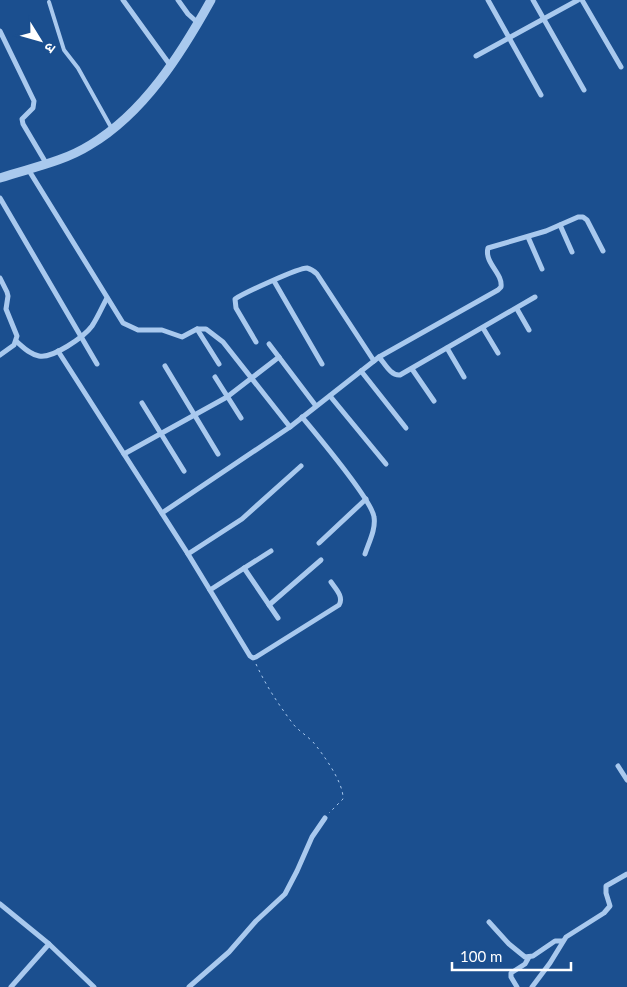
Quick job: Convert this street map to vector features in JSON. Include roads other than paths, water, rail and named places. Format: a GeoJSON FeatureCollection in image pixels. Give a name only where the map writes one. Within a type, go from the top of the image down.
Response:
{"type":"FeatureCollection","features":[{"type":"Feature","properties":{"kind":"street"},"geometry":{"type":"LineString","coordinates":[[123,0],[170,65]]}},
{"type":"Feature","properties":{"kind":"street"},"geometry":{"type":"LineString","coordinates":[[178,0],[188,14],[198,22]]}},
{"type":"Feature","properties":{"kind":"street"},"geometry":{"type":"LineString","coordinates":[[0,178],[89,146],[112,129],[136,106],[170,65],[211,0]]}},
{"type":"Feature","properties":{"kind":"street"},"geometry":{"type":"LineString","coordinates":[[488,0],[540,95]]}},
{"type":"Feature","properties":{"kind":"street"},"geometry":{"type":"LineString","coordinates":[[533,0],[584,90]]}},
{"type":"Feature","properties":{"kind":"street"},"geometry":{"type":"LineString","coordinates":[[476,56],[578,0]]}},
{"type":"Feature","properties":{"kind":"street"},"geometry":{"type":"LineString","coordinates":[[582,0],[621,67]]}},
{"type":"Feature","properties":{"kind":"street"},"geometry":{"type":"LineString","coordinates":[[0,31],[34,101],[33,108],[22,119],[46,163]]}},
{"type":"Feature","properties":{"kind":"street"},"geometry":{"type":"LineString","coordinates":[[27,168],[123,323],[138,330],[162,330],[182,337],[197,329],[206,328],[217,336],[252,377],[290,427]]}},
{"type":"Feature","properties":{"kind":"street"},"geometry":{"type":"LineString","coordinates":[[0,198],[97,364]]}},
{"type":"Feature","properties":{"kind":"street"},"geometry":{"type":"LineString","coordinates":[[162,513],[290,427],[374,361],[498,290],[501,287],[502,281],[488,257],[488,248],[528,237],[583,216],[603,251]]}},
{"type":"Feature","properties":{"kind":"street"},"geometry":{"type":"LineString","coordinates":[[560,225],[572,252]]}},
{"type":"Feature","properties":{"kind":"street"},"geometry":{"type":"LineString","coordinates":[[528,237],[542,269]]}},
{"type":"Feature","properties":{"kind":"street"},"geometry":{"type":"LineString","coordinates":[[256,342],[234,303],[239,296],[308,268],[313,270],[374,361]]}},
{"type":"Feature","properties":{"kind":"street"},"geometry":{"type":"LineString","coordinates":[[0,278],[8,292],[7,313],[16,332],[16,340],[11,348],[0,355]]}},
{"type":"Feature","properties":{"kind":"street"},"geometry":{"type":"LineString","coordinates":[[274,281],[322,364]]}},
{"type":"Feature","properties":{"kind":"street"},"geometry":{"type":"LineString","coordinates":[[379,358],[396,376],[412,369],[535,297]]}},
{"type":"Feature","properties":{"kind":"street"},"geometry":{"type":"LineString","coordinates":[[16,340],[32,354],[38,356],[58,351],[81,337],[93,325],[107,298]]}},
{"type":"Feature","properties":{"kind":"street"},"geometry":{"type":"LineString","coordinates":[[0,308],[6,305]]}},
{"type":"Feature","properties":{"kind":"street"},"geometry":{"type":"LineString","coordinates":[[517,309],[529,330]]}},
{"type":"Feature","properties":{"kind":"street"},"geometry":{"type":"LineString","coordinates":[[483,328],[498,353]]}},
{"type":"Feature","properties":{"kind":"street"},"geometry":{"type":"LineString","coordinates":[[197,329],[219,364]]}},
{"type":"Feature","properties":{"kind":"street"},"geometry":{"type":"LineString","coordinates":[[269,344],[316,406]]}},
{"type":"Feature","properties":{"kind":"street"},"geometry":{"type":"LineString","coordinates":[[447,348],[464,377]]}},
{"type":"Feature","properties":{"kind":"street"},"geometry":{"type":"LineString","coordinates":[[58,351],[188,554],[250,656],[253,658],[339,605],[341,597],[331,582]]}},
{"type":"Feature","properties":{"kind":"street"},"geometry":{"type":"LineString","coordinates":[[124,454],[162,435],[227,397],[279,357]]}},
{"type":"Feature","properties":{"kind":"street"},"geometry":{"type":"LineString","coordinates":[[165,366],[218,454]]}},
{"type":"Feature","properties":{"kind":"street"},"geometry":{"type":"LineString","coordinates":[[412,369],[434,401]]}},
{"type":"Feature","properties":{"kind":"street"},"geometry":{"type":"LineString","coordinates":[[361,371],[406,428]]}},
{"type":"Feature","properties":{"kind":"street"},"geometry":{"type":"LineString","coordinates":[[214,377],[240,418]]}},
{"type":"Feature","properties":{"kind":"street"},"geometry":{"type":"LineString","coordinates":[[330,396],[386,464]]}},
{"type":"Feature","properties":{"kind":"street"},"geometry":{"type":"LineString","coordinates":[[142,403],[184,471]]}},
{"type":"Feature","properties":{"kind":"street"},"geometry":{"type":"LineString","coordinates":[[302,417],[366,499],[375,518],[373,531],[365,554]]}},
{"type":"Feature","properties":{"kind":"street"},"geometry":{"type":"LineString","coordinates":[[188,554],[242,519],[301,466]]}},
{"type":"Feature","properties":{"kind":"street"},"geometry":{"type":"LineString","coordinates":[[319,543],[366,499]]}},
{"type":"Feature","properties":{"kind":"street"},"geometry":{"type":"LineString","coordinates":[[210,590],[271,551]]}},
{"type":"Feature","properties":{"kind":"street"},"geometry":{"type":"LineString","coordinates":[[269,605],[321,560]]}},
{"type":"Feature","properties":{"kind":"street"},"geometry":{"type":"LineString","coordinates":[[244,568],[278,618]]}},
{"type":"Feature","properties":{"kind":"street"},"geometry":{"type":"LineString","coordinates":[[618,766],[627,780]]}},
{"type":"Feature","properties":{"kind":"street"},"geometry":{"type":"LineString","coordinates":[[189,987],[229,952],[285,894],[312,837],[325,818]]}},
{"type":"Feature","properties":{"kind":"street"},"geometry":{"type":"LineString","coordinates":[[532,987],[550,963],[566,936],[608,909],[610,903],[606,893],[606,886],[627,874]]}},
{"type":"Feature","properties":{"kind":"street"},"geometry":{"type":"LineString","coordinates":[[0,904],[49,944],[94,987]]}},
{"type":"Feature","properties":{"kind":"street"},"geometry":{"type":"LineString","coordinates":[[489,922],[509,944],[521,954],[529,957]]}},
{"type":"Feature","properties":{"kind":"street"},"geometry":{"type":"LineString","coordinates":[[517,987],[511,977],[511,973],[525,964],[529,957],[537,954],[555,941],[562,941]]}},
{"type":"Feature","properties":{"kind":"street"},"geometry":{"type":"LineString","coordinates":[[11,987],[49,944]]}},
{"type":"Feature","properties":{"kind":"lane"},"geometry":{"type":"LineString","coordinates":[[49,2],[64,50],[78,68],[112,129]]}}]}
